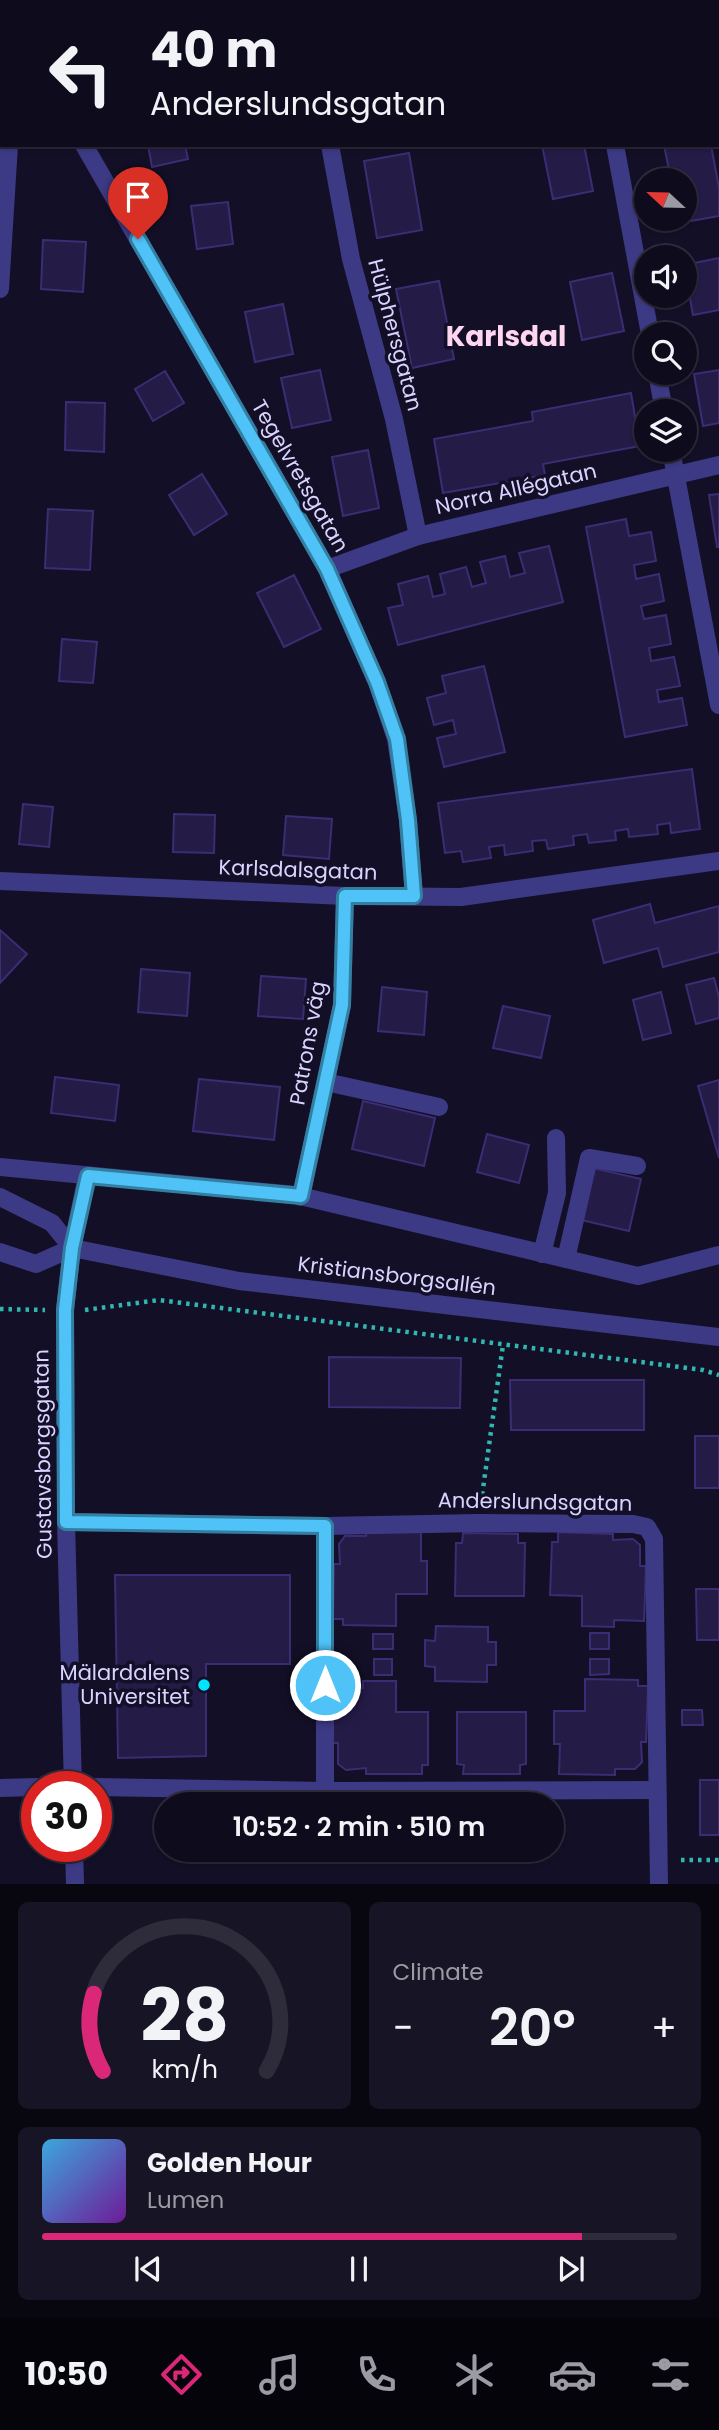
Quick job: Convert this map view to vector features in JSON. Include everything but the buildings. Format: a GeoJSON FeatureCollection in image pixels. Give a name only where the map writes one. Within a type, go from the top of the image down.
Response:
{"type":"FeatureCollection","features":[{"type":"Feature","properties":{"kind":"street"},"geometry":{"type":"LineString","coordinates":[[0,289],[9,147]]}},
{"type":"Feature","properties":{"kind":"street","name":"Tegelvretsgatan"},"geometry":{"type":"LineString","coordinates":[[85,147],[327,569],[377,682],[397,739],[408,820],[414,896]]}},
{"type":"Feature","properties":{"kind":"street","name":"Hülphersgatan"},"geometry":{"type":"LineString","coordinates":[[330,147],[351,259],[394,419],[418,536]]}},
{"type":"Feature","properties":{"kind":"street"},"geometry":{"type":"LineString","coordinates":[[615,147],[648,322]]}},
{"type":"Feature","properties":{"kind":"street"},"geometry":{"type":"LineString","coordinates":[[674,462],[719,705]]}},
{"type":"Feature","properties":{"kind":"street","name":"Norra Allégatan"},"geometry":{"type":"LineString","coordinates":[[327,569],[418,536],[719,465]]}},
{"type":"Feature","properties":{"kind":"street","name":"Karlsdalsgatan"},"geometry":{"type":"LineString","coordinates":[[0,881],[345,896],[461,897],[719,861]]}},
{"type":"Feature","properties":{"kind":"street","name":"Patrons väg"},"geometry":{"type":"LineString","coordinates":[[301,1196],[342,1005],[345,896]]}},
{"type":"Feature","properties":{"kind":"street"},"geometry":{"type":"LineString","coordinates":[[326,1082],[439,1107]]}},
{"type":"Feature","properties":{"kind":"street"},"geometry":{"type":"LineString","coordinates":[[542,1254],[557,1193],[556,1138]]}},
{"type":"Feature","properties":{"kind":"street"},"geometry":{"type":"LineString","coordinates":[[566,1259],[589,1158],[637,1166]]}},
{"type":"Feature","properties":{"kind":"street","name":"Kristiansborgsallén"},"geometry":{"type":"LineString","coordinates":[[0,1167],[301,1196],[638,1276],[719,1255]]}},
{"type":"Feature","properties":{"kind":"street"},"geometry":{"type":"LineString","coordinates":[[72,1248],[88,1176]]}},
{"type":"Feature","properties":{"kind":"street"},"geometry":{"type":"LineString","coordinates":[[0,1197],[52,1223],[72,1248]]}},
{"type":"Feature","properties":{"kind":"street"},"geometry":{"type":"LineString","coordinates":[[0,1252],[36,1264],[72,1248]]}},
{"type":"Feature","properties":{"kind":"street","name":"Kristiansborgsallén"},"geometry":{"type":"LineString","coordinates":[[72,1248],[239,1281],[719,1337]]}},
{"type":"Feature","properties":{"kind":"street","name":"Gustavsborgsgatan"},"geometry":{"type":"LineString","coordinates":[[72,1248],[65,1310],[66,1522],[73,1771]]}},
{"type":"Feature","properties":{"kind":"street","name":"Anderslundsgatan"},"geometry":{"type":"LineString","coordinates":[[66,1522],[325,1526],[633,1524],[647,1527],[654,1539],[659,1884]]}},
{"type":"Feature","properties":{"kind":"street"},"geometry":{"type":"LineString","coordinates":[[325,1526],[325,1791]]}},
{"type":"Feature","properties":{"kind":"street"},"geometry":{"type":"LineString","coordinates":[[0,1788],[21,1787]]}},
{"type":"Feature","properties":{"kind":"street"},"geometry":{"type":"LineString","coordinates":[[112,1787],[325,1791],[657,1790]]}},
{"type":"Feature","properties":{"kind":"street"},"geometry":{"type":"LineString","coordinates":[[74,1862],[75,1884]]}},
{"type":"Feature","properties":{"kind":"path"},"geometry":{"type":"LineString","coordinates":[[92,1310],[159,1300],[719,1374]]}},
{"type":"Feature","properties":{"kind":"path"},"geometry":{"type":"LineString","coordinates":[[478,1523],[503,1345]]}},
{"type":"Feature","properties":{"kind":"path"},"geometry":{"type":"LineString","coordinates":[[659,1859],[719,1860]]}},
{"type":"Feature","properties":{"kind":"place","name":"Mälardalens Universitet"},"geometry":{"type":"Point","coordinates":[204,1685]}},
{"type":"Feature","properties":{"kind":"district","name":"Karlsdal"},"geometry":{"type":"Point","coordinates":[506,336]}},
{"type":"Feature","properties":{"kind":"route"},"geometry":{"type":"LineString","coordinates":[[138,239],[327,569],[377,682],[397,739],[408,820],[414,896],[345,896],[342,1005],[301,1196],[88,1176],[72,1248],[65,1310],[66,1522],[325,1526],[325,1685]]}}]}
